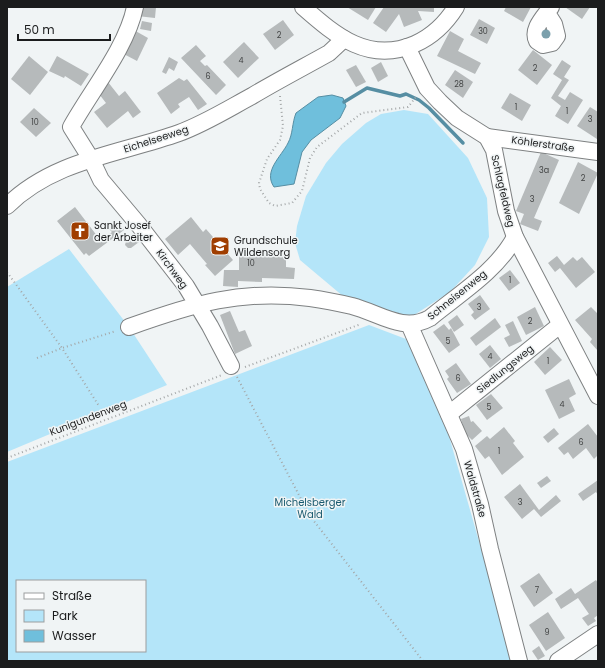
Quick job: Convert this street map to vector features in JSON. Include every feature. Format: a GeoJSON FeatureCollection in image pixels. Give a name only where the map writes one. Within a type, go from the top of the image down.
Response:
{"type":"FeatureCollection","features":[{"type":"Feature","properties":{"kind":"street","name":"Kirchweg"},"geometry":{"type":"LineString","coordinates":[[135,7],[129,26],[118,48],[72,127],[92,159],[101,180],[166,259],[186,286],[210,326],[232,368]]}},
{"type":"Feature","properties":{"kind":"street"},"geometry":{"type":"LineString","coordinates":[[303,7],[344,39],[370,50],[392,51],[407,47],[429,36],[446,21],[456,7]]}},
{"type":"Feature","properties":{"kind":"street","name":"Eichelseeweg"},"geometry":{"type":"LineString","coordinates":[[7,206],[32,184],[45,176],[92,159],[180,133],[224,112],[329,53],[344,39]]}},
{"type":"Feature","properties":{"kind":"street"},"geometry":{"type":"LineString","coordinates":[[407,47],[428,88],[440,102],[457,118],[487,137]]}},
{"type":"Feature","properties":{"kind":"street","name":"Köhlerstraße"},"geometry":{"type":"LineString","coordinates":[[487,137],[598,152]]}},
{"type":"Feature","properties":{"kind":"street","name":"Schlagfeldweg"},"geometry":{"type":"LineString","coordinates":[[487,137],[494,150],[506,211],[515,237],[598,396]]}},
{"type":"Feature","properties":{"kind":"street","name":"Schneisenweg"},"geometry":{"type":"LineString","coordinates":[[129,327],[196,304],[243,296],[310,298],[353,307],[397,323],[409,324],[422,322],[430,318],[487,271],[503,256],[515,237]]}},
{"type":"Feature","properties":{"kind":"street","name":"Waldstraße"},"geometry":{"type":"LineString","coordinates":[[409,324],[464,449],[480,504],[490,549],[520,661]]}},
{"type":"Feature","properties":{"kind":"street","name":"Siedlungsweg"},"geometry":{"type":"LineString","coordinates":[[449,414],[560,325]]}},
{"type":"Feature","properties":{"kind":"street"},"geometry":{"type":"LineString","coordinates":[[558,661],[598,634]]}},
{"type":"Feature","properties":{"kind":"path"},"geometry":{"type":"LineString","coordinates":[[276,83],[279,91],[283,126],[280,140],[267,159],[259,183],[265,199],[275,206],[292,203],[302,191],[310,158],[317,147],[329,137],[362,113],[408,107],[414,98]]}},
{"type":"Feature","properties":{"kind":"path"},"geometry":{"type":"LineString","coordinates":[[7,272],[62,348],[99,406]]}},
{"type":"Feature","properties":{"kind":"path","name":"Kunigundenweg"},"geometry":{"type":"LineString","coordinates":[[7,458],[174,393],[232,368],[362,324],[375,314]]}},
{"type":"Feature","properties":{"kind":"path"},"geometry":{"type":"LineString","coordinates":[[37,358],[62,348],[129,327]]}},
{"type":"Feature","properties":{"kind":"path"},"geometry":{"type":"LineString","coordinates":[[232,368],[310,516],[423,661]]}},
{"type":"Feature","properties":{"kind":"green space"},"geometry":{"type":"Polygon","coordinates":[[[404,110],[428,114],[468,158],[487,198],[489,237],[475,265],[450,292],[411,317],[344,297],[300,260],[295,243],[297,226],[306,196],[326,163],[342,144],[366,123],[381,114],[404,110]]]}},
{"type":"Feature","properties":{"kind":"green space"},"geometry":{"type":"Polygon","coordinates":[[[69,249],[129,327],[167,385],[7,452],[7,287],[69,249]]]}},
{"type":"Feature","properties":{"kind":"green space","name":"Michelsberger Wald"},"geometry":{"type":"Polygon","coordinates":[[[369,325],[406,339],[424,370],[449,436],[513,661],[7,661],[7,462],[369,325]]]}},
{"type":"Feature","properties":{"kind":"water"},"geometry":{"type":"Polygon","coordinates":[[[332,95],[343,98],[346,106],[340,118],[311,140],[302,152],[294,184],[274,187],[271,181],[272,170],[274,164],[290,140],[296,113],[318,97],[332,95]]]}},
{"type":"Feature","properties":{"kind":"building"},"geometry":{"type":"Polygon","coordinates":[[[138,7],[156,7],[155,18],[137,16],[138,7]]]}},
{"type":"Feature","properties":{"kind":"building"},"geometry":{"type":"Polygon","coordinates":[[[347,7],[376,7],[368,20],[347,7]]]}},
{"type":"Feature","properties":{"kind":"building"},"geometry":{"type":"Polygon","coordinates":[[[384,7],[434,7],[434,12],[418,11],[422,20],[404,27],[399,14],[386,32],[373,23],[384,7]]]}},
{"type":"Feature","properties":{"kind":"building"},"geometry":{"type":"Polygon","coordinates":[[[506,7],[531,7],[523,22],[504,11],[506,7]]]}},
{"type":"Feature","properties":{"kind":"building"},"geometry":{"type":"Polygon","coordinates":[[[565,7],[590,7],[582,19],[565,7]]]}},
{"type":"Feature","properties":{"kind":"building"},"geometry":{"type":"Polygon","coordinates":[[[479,19],[495,28],[487,44],[470,35],[479,19]]]}},
{"type":"Feature","properties":{"kind":"building"},"geometry":{"type":"Polygon","coordinates":[[[283,20],[294,35],[275,50],[263,34],[283,20]]]}},
{"type":"Feature","properties":{"kind":"building"},"geometry":{"type":"Polygon","coordinates":[[[142,21],[152,23],[151,31],[140,29],[142,21]]]}},
{"type":"Feature","properties":{"kind":"building"},"geometry":{"type":"Polygon","coordinates":[[[132,29],[148,38],[137,61],[120,52],[132,29]]]}},
{"type":"Feature","properties":{"kind":"building"},"geometry":{"type":"Polygon","coordinates":[[[450,31],[464,39],[458,51],[481,63],[475,74],[437,56],[450,31]]]}},
{"type":"Feature","properties":{"kind":"building"},"geometry":{"type":"Polygon","coordinates":[[[244,42],[259,58],[238,78],[223,62],[244,42]]]}},
{"type":"Feature","properties":{"kind":"building"},"geometry":{"type":"Polygon","coordinates":[[[196,45],[206,56],[200,61],[205,66],[207,65],[226,85],[216,95],[181,58],[196,45]]]}},
{"type":"Feature","properties":{"kind":"building"},"geometry":{"type":"Polygon","coordinates":[[[533,50],[552,65],[537,85],[518,70],[533,50]]]}},
{"type":"Feature","properties":{"kind":"building"},"geometry":{"type":"Polygon","coordinates":[[[29,56],[48,72],[30,95],[11,79],[29,56]]]}},
{"type":"Feature","properties":{"kind":"building"},"geometry":{"type":"Polygon","coordinates":[[[57,56],[89,74],[81,86],[65,76],[64,78],[49,71],[57,56]]]}},
{"type":"Feature","properties":{"kind":"building"},"geometry":{"type":"Polygon","coordinates":[[[169,57],[178,62],[174,71],[169,68],[166,74],[162,72],[169,57]]]}},
{"type":"Feature","properties":{"kind":"building"},"geometry":{"type":"Polygon","coordinates":[[[562,60],[571,66],[564,77],[569,80],[558,96],[565,100],[570,92],[583,100],[568,124],[555,116],[561,106],[551,98],[562,80],[553,74],[562,60]]]}},
{"type":"Feature","properties":{"kind":"building"},"geometry":{"type":"Polygon","coordinates":[[[381,62],[388,76],[378,82],[371,68],[381,62]]]}},
{"type":"Feature","properties":{"kind":"building"},"geometry":{"type":"Polygon","coordinates":[[[356,65],[366,82],[356,87],[346,70],[356,65]]]}},
{"type":"Feature","properties":{"kind":"building"},"geometry":{"type":"Polygon","coordinates":[[[455,70],[473,82],[463,98],[445,85],[455,70]]]}},
{"type":"Feature","properties":{"kind":"building"},"geometry":{"type":"Polygon","coordinates":[[[104,77],[119,96],[125,91],[141,112],[133,118],[128,111],[107,128],[94,112],[106,103],[96,90],[104,77]]]}},
{"type":"Feature","properties":{"kind":"building"},"geometry":{"type":"Polygon","coordinates":[[[179,78],[184,81],[187,79],[207,104],[198,110],[189,97],[178,104],[180,107],[171,114],[157,93],[179,78]]]}},
{"type":"Feature","properties":{"kind":"building"},"geometry":{"type":"Polygon","coordinates":[[[510,93],[531,105],[522,121],[501,108],[510,93]]]}},
{"type":"Feature","properties":{"kind":"building"},"geometry":{"type":"Polygon","coordinates":[[[590,107],[598,112],[597,139],[577,126],[590,107]]]}},
{"type":"Feature","properties":{"kind":"building"},"geometry":{"type":"Polygon","coordinates":[[[34,108],[51,123],[36,137],[20,122],[34,108]]]}},
{"type":"Feature","properties":{"kind":"building"},"geometry":{"type":"Polygon","coordinates":[[[541,152],[559,160],[534,218],[542,221],[538,231],[520,224],[524,214],[516,211],[541,152]]]}},
{"type":"Feature","properties":{"kind":"building"},"geometry":{"type":"Polygon","coordinates":[[[578,162],[598,173],[579,214],[559,203],[578,162]]]}},
{"type":"Feature","properties":{"kind":"building","name":"Sankt Josef der Arbeiter"},"geometry":{"type":"Polygon","coordinates":[[[75,207],[101,241],[112,232],[109,229],[118,222],[124,230],[89,256],[86,253],[84,255],[57,221],[75,207]]]}},
{"type":"Feature","properties":{"kind":"building"},"geometry":{"type":"Polygon","coordinates":[[[191,217],[203,232],[206,229],[233,260],[215,276],[190,244],[178,255],[165,239],[191,217]]]}},
{"type":"Feature","properties":{"kind":"building"},"geometry":{"type":"Polygon","coordinates":[[[133,235],[139,242],[131,248],[128,248],[125,245],[126,241],[133,235]]]}},
{"type":"Feature","properties":{"kind":"building"},"geometry":{"type":"Polygon","coordinates":[[[239,255],[286,257],[286,267],[295,268],[294,279],[262,278],[262,282],[238,281],[238,287],[223,286],[224,270],[239,270],[239,255]]]}},
{"type":"Feature","properties":{"kind":"building"},"geometry":{"type":"Polygon","coordinates":[[[557,256],[564,265],[573,257],[577,261],[582,257],[595,272],[576,288],[560,268],[555,272],[548,263],[557,256]]]}},
{"type":"Feature","properties":{"kind":"building"},"geometry":{"type":"Polygon","coordinates":[[[510,270],[520,283],[509,291],[499,278],[510,270]]]}},
{"type":"Feature","properties":{"kind":"building"},"geometry":{"type":"Polygon","coordinates":[[[480,295],[490,309],[475,320],[471,315],[474,312],[468,304],[480,295]]]}},
{"type":"Feature","properties":{"kind":"building"},"geometry":{"type":"Polygon","coordinates":[[[535,307],[544,326],[526,335],[517,317],[535,307]]]}},
{"type":"Feature","properties":{"kind":"building"},"geometry":{"type":"Polygon","coordinates":[[[591,307],[598,314],[598,351],[590,342],[592,339],[575,320],[591,307]]]}},
{"type":"Feature","properties":{"kind":"building"},"geometry":{"type":"Polygon","coordinates":[[[230,311],[239,332],[245,330],[252,346],[235,354],[220,315],[230,311]]]}},
{"type":"Feature","properties":{"kind":"building"},"geometry":{"type":"Polygon","coordinates":[[[457,315],[464,325],[454,332],[448,322],[457,315]]]}},
{"type":"Feature","properties":{"kind":"building"},"geometry":{"type":"Polygon","coordinates":[[[495,318],[501,327],[476,346],[470,338],[495,318]]]}},
{"type":"Feature","properties":{"kind":"building"},"geometry":{"type":"Polygon","coordinates":[[[513,321],[522,341],[509,347],[504,338],[510,335],[505,325],[513,321]]]}},
{"type":"Feature","properties":{"kind":"building"},"geometry":{"type":"Polygon","coordinates":[[[444,324],[449,330],[451,328],[460,345],[449,353],[433,332],[444,324]]]}},
{"type":"Feature","properties":{"kind":"building"},"geometry":{"type":"Polygon","coordinates":[[[490,345],[501,359],[490,368],[479,354],[490,345]]]}},
{"type":"Feature","properties":{"kind":"building"},"geometry":{"type":"Polygon","coordinates":[[[550,347],[562,360],[545,375],[534,362],[550,347]]]}},
{"type":"Feature","properties":{"kind":"building"},"geometry":{"type":"Polygon","coordinates":[[[456,363],[471,384],[457,393],[447,379],[449,377],[445,371],[456,363]]]}},
{"type":"Feature","properties":{"kind":"building"},"geometry":{"type":"Polygon","coordinates":[[[569,379],[576,394],[569,398],[575,411],[559,419],[545,390],[569,379]]]}},
{"type":"Feature","properties":{"kind":"building"},"geometry":{"type":"Polygon","coordinates":[[[491,394],[503,408],[487,420],[476,405],[491,394]]]}},
{"type":"Feature","properties":{"kind":"building"},"geometry":{"type":"Polygon","coordinates":[[[469,416],[471,422],[473,421],[482,431],[472,440],[465,433],[461,419],[469,416]]]}},
{"type":"Feature","properties":{"kind":"building"},"geometry":{"type":"Polygon","coordinates":[[[588,424],[598,437],[598,455],[594,459],[586,448],[573,459],[568,452],[564,455],[558,448],[588,424]]]}},
{"type":"Feature","properties":{"kind":"building"},"geometry":{"type":"Polygon","coordinates":[[[504,427],[515,441],[513,443],[524,457],[502,475],[489,456],[485,459],[475,446],[487,436],[490,439],[504,427]]]}},
{"type":"Feature","properties":{"kind":"building"},"geometry":{"type":"Polygon","coordinates":[[[554,428],[559,434],[548,443],[543,437],[554,428]]]}},
{"type":"Feature","properties":{"kind":"building"},"geometry":{"type":"Polygon","coordinates":[[[547,476],[551,481],[541,488],[537,483],[547,476]]]}},
{"type":"Feature","properties":{"kind":"building"},"geometry":{"type":"Polygon","coordinates":[[[598,480],[598,495],[596,492],[583,501],[578,494],[598,480]]]}},
{"type":"Feature","properties":{"kind":"building"},"geometry":{"type":"Polygon","coordinates":[[[520,484],[539,510],[556,495],[561,501],[541,517],[534,509],[522,519],[504,497],[520,484]]]}},
{"type":"Feature","properties":{"kind":"building"},"geometry":{"type":"Polygon","coordinates":[[[539,573],[553,593],[534,607],[520,586],[539,573]]]}},
{"type":"Feature","properties":{"kind":"building"},"geometry":{"type":"Polygon","coordinates":[[[596,580],[598,583],[598,615],[594,618],[596,621],[588,626],[582,618],[589,614],[578,598],[561,609],[555,599],[571,588],[575,594],[596,580]]]}},
{"type":"Feature","properties":{"kind":"building"},"geometry":{"type":"Polygon","coordinates":[[[548,612],[565,638],[546,651],[529,625],[548,612]]]}},
{"type":"Feature","properties":{"kind":"building"},"geometry":{"type":"Polygon","coordinates":[[[539,646],[545,656],[538,660],[532,651],[539,646]]]}},
{"type":"Feature","properties":{"kind":"waterway"},"geometry":{"type":"LineString","coordinates":[[344,102],[367,88],[400,96],[406,94],[419,100],[429,108],[463,143]]}},
{"type":"Feature","properties":{"kind":"place","name":"Sankt Josef der Arbeiter"},"geometry":{"type":"Point","coordinates":[80,231]}},
{"type":"Feature","properties":{"kind":"place","name":"Grundschule Wildensorg"},"geometry":{"type":"Point","coordinates":[220,246]}}]}
